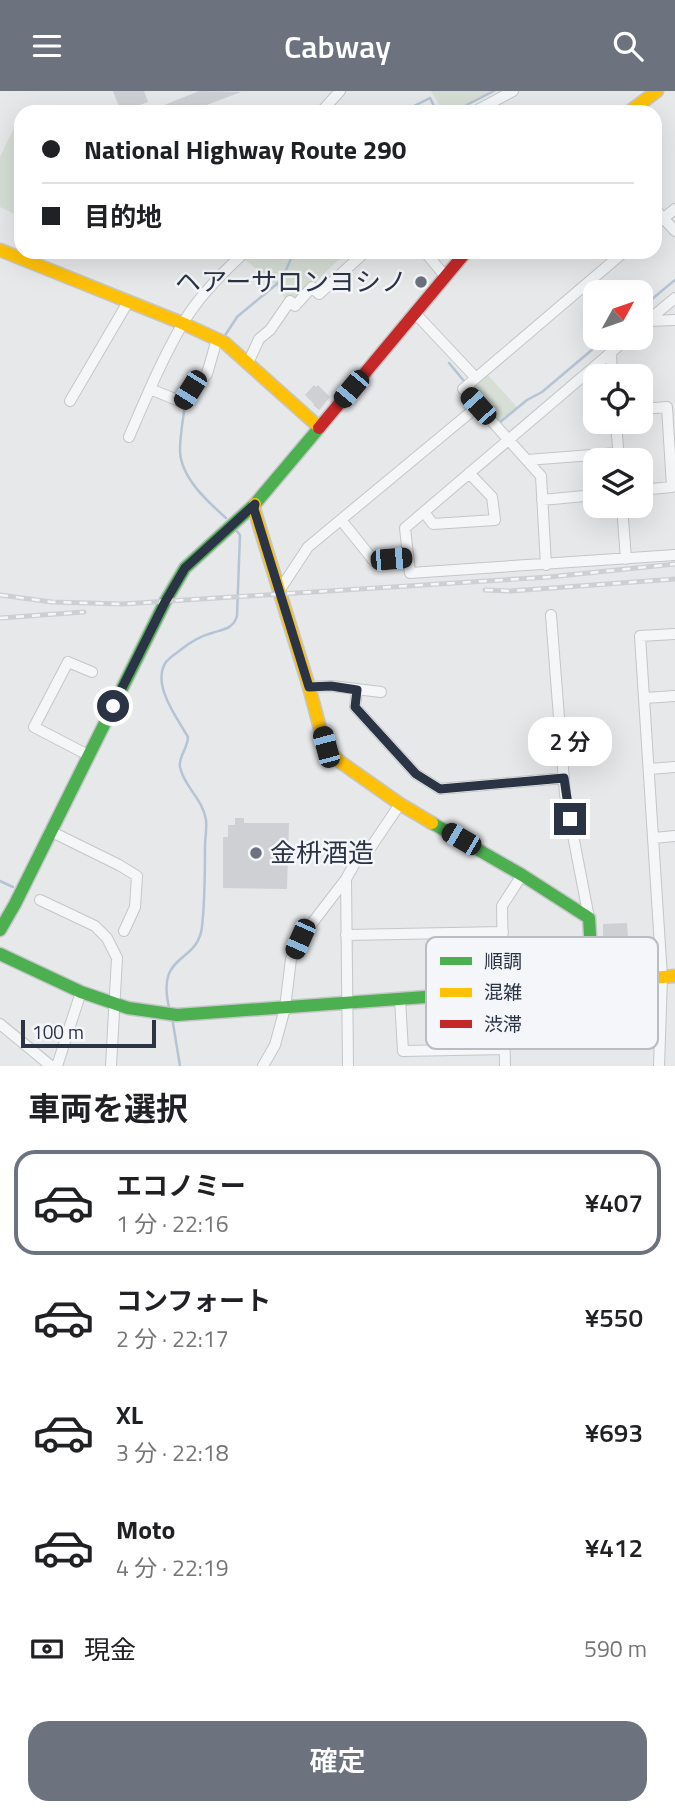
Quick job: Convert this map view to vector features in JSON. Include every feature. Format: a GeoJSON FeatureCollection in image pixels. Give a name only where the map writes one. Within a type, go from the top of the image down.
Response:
{"type":"FeatureCollection","features":[{"type":"Feature","properties":{"kind":"main road"},"geometry":{"type":"LineString","coordinates":[[638,105],[657,91]]}},
{"type":"Feature","properties":{"kind":"main road"},"geometry":{"type":"LineString","coordinates":[[22,259],[183,323],[221,341],[319,427]]}},
{"type":"Feature","properties":{"kind":"main road"},"geometry":{"type":"LineString","coordinates":[[0,930],[165,602],[185,568],[255,504],[460,259]]}},
{"type":"Feature","properties":{"kind":"main road"},"geometry":{"type":"LineString","coordinates":[[255,504],[254,509],[326,747],[339,761],[400,804],[522,875],[589,918],[590,937]]}},
{"type":"Feature","properties":{"kind":"main road"},"geometry":{"type":"LineString","coordinates":[[0,954],[81,992],[128,1008],[172,1014],[426,997]]}},
{"type":"Feature","properties":{"kind":"street"},"geometry":{"type":"LineString","coordinates":[[327,105],[340,91]]}},
{"type":"Feature","properties":{"kind":"street"},"geometry":{"type":"LineString","coordinates":[[487,105],[513,91]]}},
{"type":"Feature","properties":{"kind":"street"},"geometry":{"type":"LineString","coordinates":[[129,437],[183,323],[222,273],[237,259]]}},
{"type":"Feature","properties":{"kind":"street"},"geometry":{"type":"LineString","coordinates":[[248,363],[259,339],[270,330],[290,301],[295,306],[312,288],[318,295],[357,259]]}},
{"type":"Feature","properties":{"kind":"street"},"geometry":{"type":"LineString","coordinates":[[431,259],[445,276]]}},
{"type":"Feature","properties":{"kind":"street"},"geometry":{"type":"LineString","coordinates":[[546,565],[541,476],[463,389],[616,259]]}},
{"type":"Feature","properties":{"kind":"street"},"geometry":{"type":"LineString","coordinates":[[653,316],[675,298]]}},
{"type":"Feature","properties":{"kind":"street"},"geometry":{"type":"LineString","coordinates":[[71,401],[128,302]]}},
{"type":"Feature","properties":{"kind":"street"},"geometry":{"type":"LineString","coordinates":[[415,313],[476,378]]}},
{"type":"Feature","properties":{"kind":"street"},"geometry":{"type":"LineString","coordinates":[[653,323],[675,320]]}},
{"type":"Feature","properties":{"kind":"street"},"geometry":{"type":"LineString","coordinates":[[150,389],[182,402],[207,374],[221,341]]}},
{"type":"Feature","properties":{"kind":"street"},"geometry":{"type":"LineString","coordinates":[[614,350],[405,527],[410,573],[675,555]]}},
{"type":"Feature","properties":{"kind":"street"},"geometry":{"type":"LineString","coordinates":[[611,353],[611,364]]}},
{"type":"Feature","properties":{"kind":"street"},"geometry":{"type":"LineString","coordinates":[[279,591],[308,547],[478,406]]}},
{"type":"Feature","properties":{"kind":"street"},"geometry":{"type":"LineString","coordinates":[[653,408],[667,407],[672,487],[653,489]]}},
{"type":"Feature","properties":{"kind":"street"},"geometry":{"type":"LineString","coordinates":[[527,460],[583,458]]}},
{"type":"Feature","properties":{"kind":"street"},"geometry":{"type":"LineString","coordinates":[[424,512],[433,524],[495,520],[492,497],[470,473]]}},
{"type":"Feature","properties":{"kind":"street"},"geometry":{"type":"LineString","coordinates":[[542,500],[583,496]]}},
{"type":"Feature","properties":{"kind":"street"},"geometry":{"type":"LineString","coordinates":[[623,518],[626,559]]}},
{"type":"Feature","properties":{"kind":"street"},"geometry":{"type":"LineString","coordinates":[[341,520],[374,561],[408,558]]}},
{"type":"Feature","properties":{"kind":"street"},"geometry":{"type":"LineString","coordinates":[[551,615],[565,794],[589,918]]}},
{"type":"Feature","properties":{"kind":"street"},"geometry":{"type":"LineString","coordinates":[[659,1066],[669,977],[653,838],[640,636],[675,634]]}},
{"type":"Feature","properties":{"kind":"street"},"geometry":{"type":"LineString","coordinates":[[88,755],[34,727],[68,662],[92,672]]}},
{"type":"Feature","properties":{"kind":"street"},"geometry":{"type":"LineString","coordinates":[[309,687],[331,686],[381,692]]}},
{"type":"Feature","properties":{"kind":"street"},"geometry":{"type":"LineString","coordinates":[[357,690],[355,707],[416,774],[440,789],[564,778]]}},
{"type":"Feature","properties":{"kind":"street"},"geometry":{"type":"LineString","coordinates":[[645,698],[675,696]]}},
{"type":"Feature","properties":{"kind":"street"},"geometry":{"type":"LineString","coordinates":[[649,769],[675,767]]}},
{"type":"Feature","properties":{"kind":"street"},"geometry":{"type":"LineString","coordinates":[[263,1066],[275,1045],[285,1008],[291,959],[300,939],[346,879],[356,861],[367,853],[400,804]]}},
{"type":"Feature","properties":{"kind":"street"},"geometry":{"type":"LineString","coordinates":[[50,831],[137,876],[135,907],[124,931]]}},
{"type":"Feature","properties":{"kind":"street"},"geometry":{"type":"LineString","coordinates":[[653,838],[675,837]]}},
{"type":"Feature","properties":{"kind":"street"},"geometry":{"type":"LineString","coordinates":[[503,937],[502,906],[522,875]]}},
{"type":"Feature","properties":{"kind":"street"},"geometry":{"type":"LineString","coordinates":[[346,879],[348,1066]]}},
{"type":"Feature","properties":{"kind":"street"},"geometry":{"type":"LineString","coordinates":[[40,900],[95,926],[107,938],[117,958],[111,1066]]}},
{"type":"Feature","properties":{"kind":"street"},"geometry":{"type":"LineString","coordinates":[[346,935],[503,932]]}},
{"type":"Feature","properties":{"kind":"street"},"geometry":{"type":"LineString","coordinates":[[57,1066],[81,992]]}},
{"type":"Feature","properties":{"kind":"street"},"geometry":{"type":"LineString","coordinates":[[401,999],[403,1051],[505,1049],[505,1066]]}},
{"type":"Feature","properties":{"kind":"street"},"geometry":{"type":"LineString","coordinates":[[0,1024],[51,1066]]}},
{"type":"Feature","properties":{"kind":"shaded area"},"geometry":{"type":"Polygon","coordinates":[[[431,91],[494,91],[467,105],[440,105],[431,91]]]}},
{"type":"Feature","properties":{"kind":"shaded area"},"geometry":{"type":"Polygon","coordinates":[[[14,128],[14,214],[0,207],[0,157],[14,128]]]}},
{"type":"Feature","properties":{"kind":"shaded area"},"geometry":{"type":"Polygon","coordinates":[[[244,259],[340,259],[296,301],[285,299],[279,288],[244,259]]]}},
{"type":"Feature","properties":{"kind":"shaded area"},"geometry":{"type":"Polygon","coordinates":[[[486,373],[518,408],[499,425],[468,389],[486,373]]]}},
{"type":"Feature","properties":{"kind":"building"},"geometry":{"type":"Polygon","coordinates":[[[113,91],[144,91],[148,102],[140,105],[118,105],[113,91]]]}},
{"type":"Feature","properties":{"kind":"building"},"geometry":{"type":"Polygon","coordinates":[[[199,91],[241,92],[207,105],[164,105],[199,91]]]}},
{"type":"Feature","properties":{"kind":"building"},"geometry":{"type":"Polygon","coordinates":[[[314,385],[318,385],[330,397],[319,410],[305,395],[314,385]]]}},
{"type":"Feature","properties":{"kind":"building","name":"金枡酒造"},"geometry":{"type":"Polygon","coordinates":[[[235,818],[244,818],[244,823],[289,823],[287,889],[223,888],[223,837],[228,837],[228,825],[235,825],[235,818]]]}},
{"type":"Feature","properties":{"kind":"building"},"geometry":{"type":"Polygon","coordinates":[[[627,923],[628,937],[603,937],[603,924],[627,923]]]}},
{"type":"Feature","properties":{"kind":"waterway"},"geometry":{"type":"LineString","coordinates":[[467,105],[494,91]]}},
{"type":"Feature","properties":{"kind":"waterway"},"geometry":{"type":"LineString","coordinates":[[416,105],[430,98],[434,105]]}},
{"type":"Feature","properties":{"kind":"waterway"},"geometry":{"type":"LineString","coordinates":[[224,337],[237,317],[278,283],[291,259]]}},
{"type":"Feature","properties":{"kind":"waterway"},"geometry":{"type":"LineString","coordinates":[[653,298],[675,280]]}},
{"type":"Feature","properties":{"kind":"waterway"},"geometry":{"type":"LineString","coordinates":[[449,363],[499,423],[527,400],[542,392],[592,350]]}},
{"type":"Feature","properties":{"kind":"waterway"},"geometry":{"type":"LineString","coordinates":[[185,405],[181,460],[196,488],[226,518]]}},
{"type":"Feature","properties":{"kind":"waterway"},"geometry":{"type":"LineString","coordinates":[[170,1011],[168,978],[172,968],[193,948],[202,927],[206,823],[201,806],[182,774],[180,760],[188,737],[167,701],[163,690],[162,671],[167,661],[187,645],[233,624],[237,616],[240,535],[236,530]]}},
{"type":"Feature","properties":{"kind":"waterway"},"geometry":{"type":"LineString","coordinates":[[0,881],[13,887]]}},
{"type":"Feature","properties":{"kind":"waterway"},"geometry":{"type":"LineString","coordinates":[[172,1017],[180,1066]]}},
{"type":"Feature","properties":{"kind":"railway"},"geometry":{"type":"LineString","coordinates":[[0,595],[52,602],[122,604],[549,577],[675,564]]}},
{"type":"Feature","properties":{"kind":"railway"},"geometry":{"type":"LineString","coordinates":[[485,590],[511,591],[675,579]]}},
{"type":"Feature","properties":{"kind":"railway"},"geometry":{"type":"LineString","coordinates":[[0,618],[84,612]]}},
{"type":"Feature","properties":{"kind":"traffic: fast"},"geometry":{"type":"LineString","coordinates":[[0,930],[165,602],[185,568],[255,504],[319,428]]}},
{"type":"Feature","properties":{"kind":"traffic: fast"},"geometry":{"type":"LineString","coordinates":[[432,823],[522,875],[589,918],[590,937]]}},
{"type":"Feature","properties":{"kind":"traffic: fast"},"geometry":{"type":"LineString","coordinates":[[0,954],[81,992],[128,1008],[177,1015],[426,997]]}},
{"type":"Feature","properties":{"kind":"traffic: slow"},"geometry":{"type":"LineString","coordinates":[[638,105],[657,91]]}},
{"type":"Feature","properties":{"kind":"traffic: slow"},"geometry":{"type":"LineString","coordinates":[[0,250],[14,256]]}},
{"type":"Feature","properties":{"kind":"traffic: slow"},"geometry":{"type":"LineString","coordinates":[[22,259],[225,343],[319,427]]}},
{"type":"Feature","properties":{"kind":"traffic: slow"},"geometry":{"type":"LineString","coordinates":[[255,504],[254,509],[325,747],[339,761],[432,823]]}},
{"type":"Feature","properties":{"kind":"traffic: slow"},"geometry":{"type":"LineString","coordinates":[[658,977],[675,976]]}},
{"type":"Feature","properties":{"kind":"traffic: jam"},"geometry":{"type":"LineString","coordinates":[[319,428],[460,259]]}},
{"type":"Feature","properties":{"kind":"place","name":"ヘアーサロンヨシノ"},"geometry":{"type":"Point","coordinates":[421,282]}},
{"type":"Feature","properties":{"kind":"place","name":"金枡酒造"},"geometry":{"type":"Point","coordinates":[256,853]}},
{"type":"Feature","properties":{"kind":"route"},"geometry":{"type":"LineString","coordinates":[[113,706],[185,568],[255,504],[254,509],[309,687],[331,686],[357,690],[355,707],[416,774],[440,789],[564,778],[570,819]]}}]}
